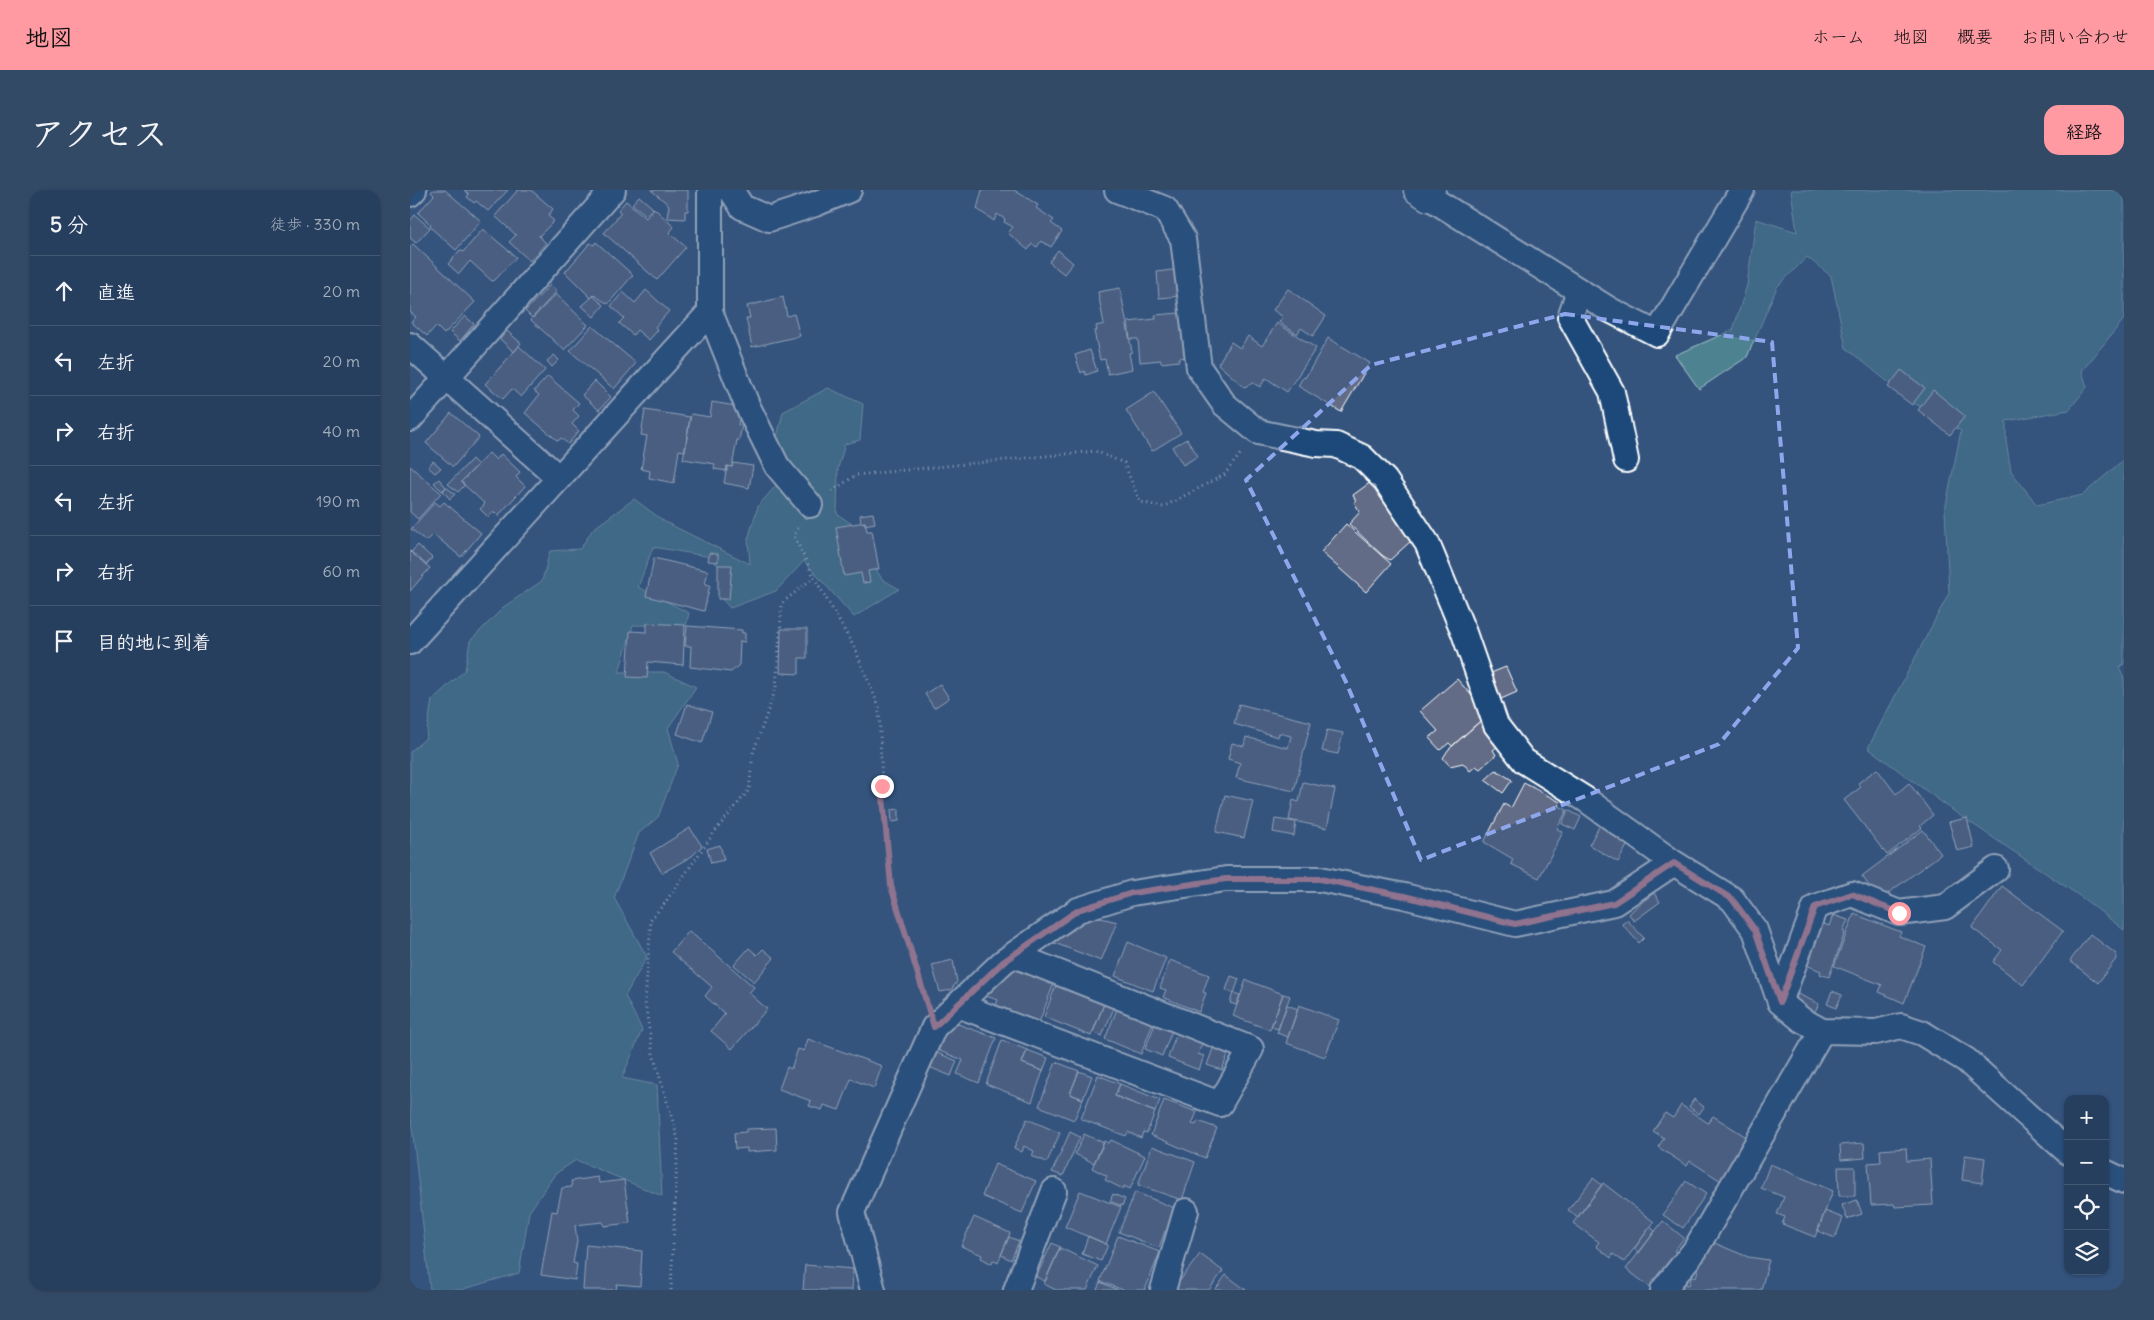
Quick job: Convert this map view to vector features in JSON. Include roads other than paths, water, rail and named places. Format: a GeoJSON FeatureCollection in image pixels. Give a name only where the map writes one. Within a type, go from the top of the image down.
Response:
{"type":"FeatureCollection","features":[{"type":"Feature","properties":{"kind":"street"},"geometry":{"type":"LineString","coordinates":[[410,194],[414,190]]}},
{"type":"Feature","properties":{"kind":"street"},"geometry":{"type":"LineString","coordinates":[[410,419],[614,190]]}},
{"type":"Feature","properties":{"kind":"street"},"geometry":{"type":"LineString","coordinates":[[710,190],[710,312],[747,405],[777,466],[810,505]]}},
{"type":"Feature","properties":{"kind":"street"},"geometry":{"type":"LineString","coordinates":[[731,190],[742,207],[769,219],[815,204],[849,190]]}},
{"type":"Feature","properties":{"kind":"street"},"geometry":{"type":"LineString","coordinates":[[1117,190],[1165,210],[1183,239],[1200,368],[1224,404],[1258,432],[1316,444],[1336,445],[1362,457],[1384,480],[1427,542],[1464,633],[1496,725],[1524,762],[1585,799],[1674,863],[1732,899],[1755,930],[1780,1002],[1802,1020],[1822,1030],[1876,1032],[1901,1026],[1922,1033],[1966,1060],[2064,1148]]}},
{"type":"Feature","properties":{"kind":"street"},"geometry":{"type":"LineString","coordinates":[[1427,192],[1610,310],[1657,334],[1742,190]]}},
{"type":"Feature","properties":{"kind":"street"},"geometry":{"type":"LineString","coordinates":[[1580,291],[1570,317],[1612,392],[1626,460]]}},
{"type":"Feature","properties":{"kind":"street"},"geometry":{"type":"LineString","coordinates":[[410,642],[710,312]]}},
{"type":"Feature","properties":{"kind":"street"},"geometry":{"type":"LineString","coordinates":[[410,345],[559,478]]}},
{"type":"Feature","properties":{"kind":"street"},"geometry":{"type":"LineString","coordinates":[[873,1290],[852,1212],[934,1027],[1003,962],[1078,910],[1132,893],[1226,879],[1320,879],[1404,896],[1515,924],[1614,903],[1674,863]]}},
{"type":"Feature","properties":{"kind":"street"},"geometry":{"type":"LineString","coordinates":[[1780,1002],[1815,907],[1852,894],[1899,913],[1945,907],[1996,869]]}},
{"type":"Feature","properties":{"kind":"street"},"geometry":{"type":"LineString","coordinates":[[958,1005],[1220,1104],[1251,1049],[1014,955]]}},
{"type":"Feature","properties":{"kind":"street"},"geometry":{"type":"LineString","coordinates":[[1663,1290],[1695,1250],[1822,1030]]}},
{"type":"Feature","properties":{"kind":"street"},"geometry":{"type":"LineString","coordinates":[[2109,1174],[2124,1181]]}},
{"type":"Feature","properties":{"kind":"street"},"geometry":{"type":"LineString","coordinates":[[1016,1290],[1054,1191]]}},
{"type":"Feature","properties":{"kind":"street"},"geometry":{"type":"LineString","coordinates":[[1163,1290],[1186,1211]]}}]}
